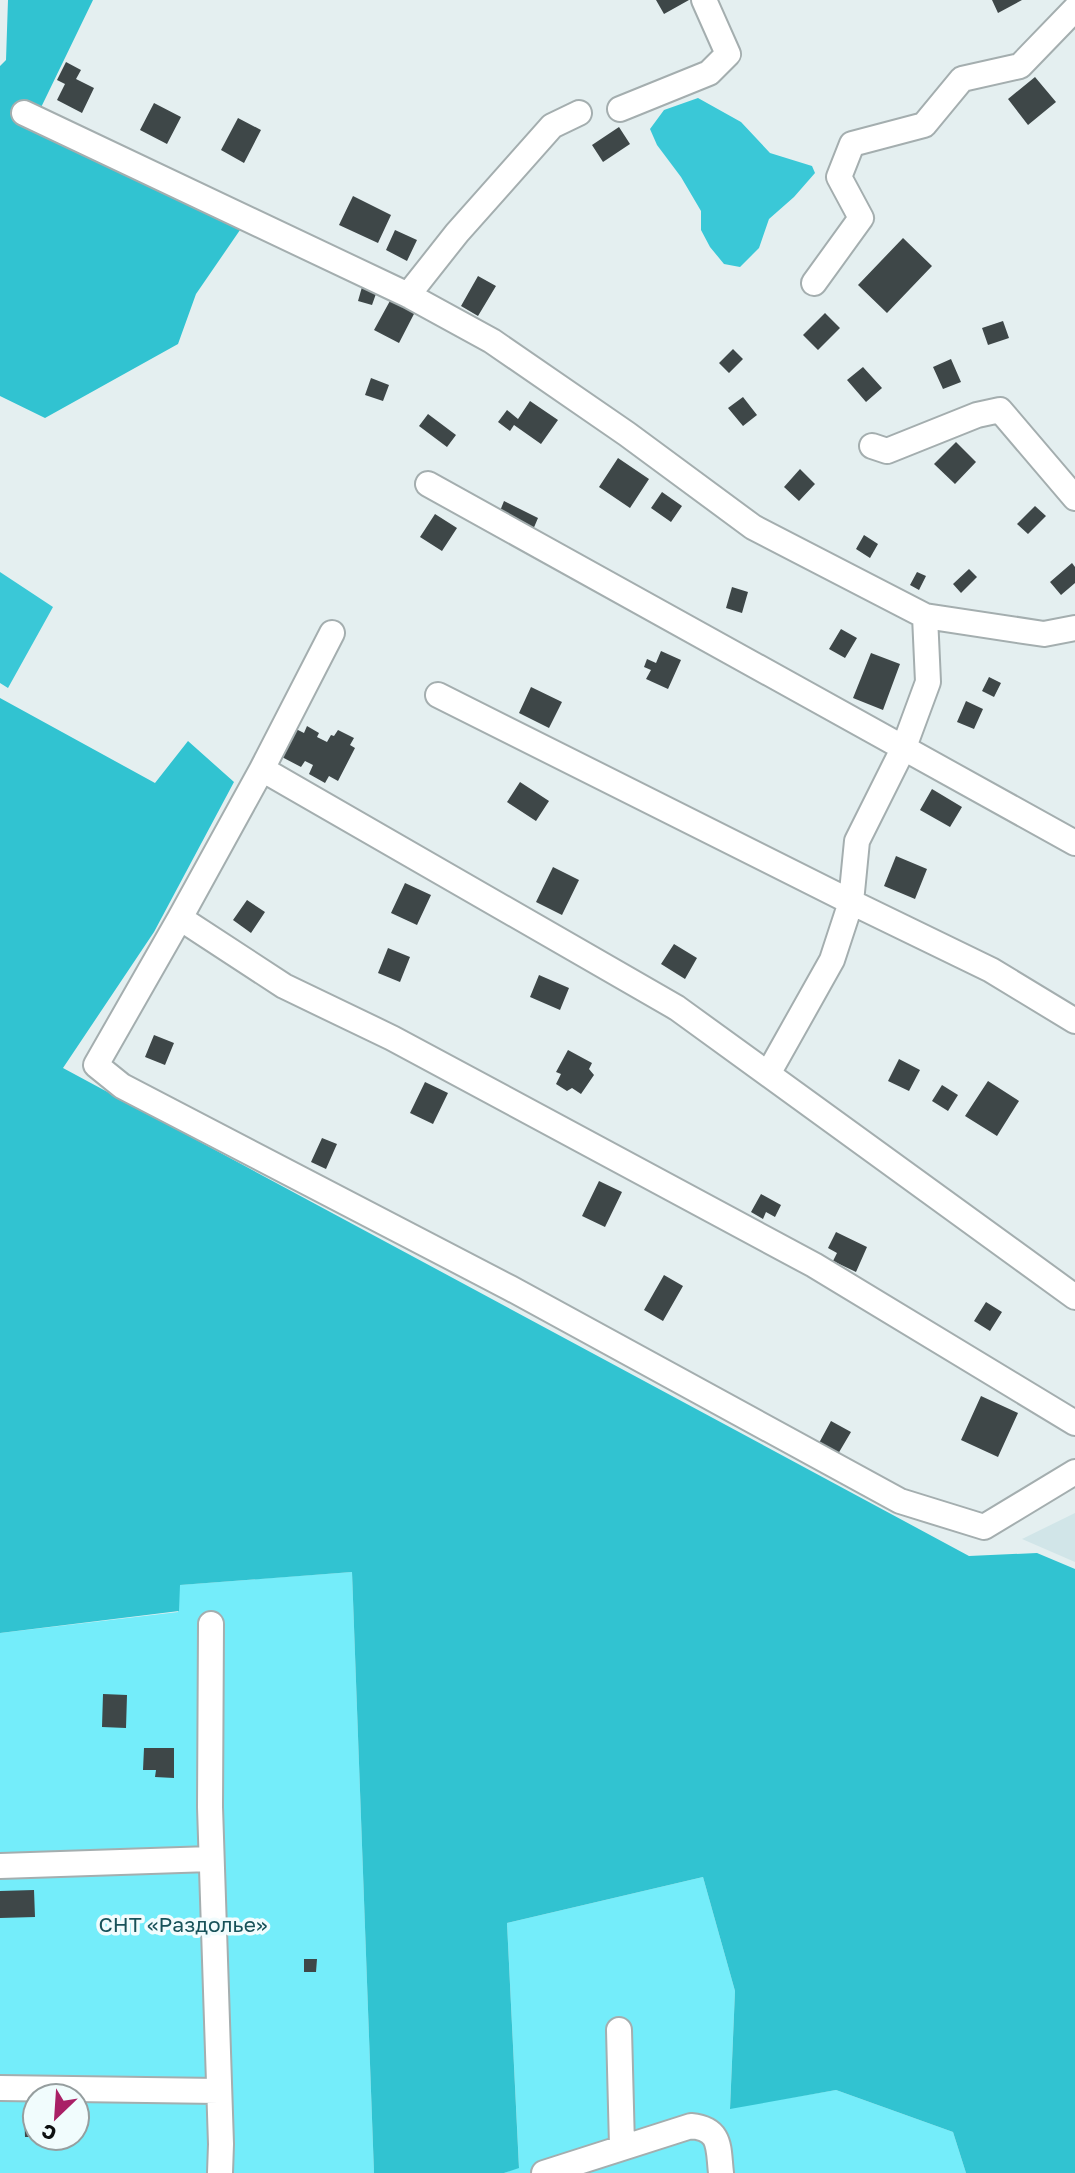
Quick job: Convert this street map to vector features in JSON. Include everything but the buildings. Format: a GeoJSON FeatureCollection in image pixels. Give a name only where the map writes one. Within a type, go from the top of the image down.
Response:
{"type":"FeatureCollection","features":[{"type":"Feature","properties":{"kind":"street"},"geometry":{"type":"LineString","coordinates":[[620,109],[709,73],[728,54],[704,0]]}},
{"type":"Feature","properties":{"kind":"street"},"geometry":{"type":"LineString","coordinates":[[814,283],[861,218],[839,177],[852,144],[924,125],[962,79],[1020,66],[1075,9]]}},
{"type":"Feature","properties":{"kind":"street"},"geometry":{"type":"LineString","coordinates":[[24,113],[408,295],[492,341],[627,434],[752,527],[925,616],[1044,634],[1075,628]]}},
{"type":"Feature","properties":{"kind":"street"},"geometry":{"type":"LineString","coordinates":[[408,295],[457,233],[552,126],[579,113]]}},
{"type":"Feature","properties":{"kind":"street"},"geometry":{"type":"LineString","coordinates":[[872,446],[887,451],[977,415],[1000,410],[1075,498]]}},
{"type":"Feature","properties":{"kind":"street"},"geometry":{"type":"LineString","coordinates":[[428,484],[1075,843]]}},
{"type":"Feature","properties":{"kind":"street"},"geometry":{"type":"LineString","coordinates":[[768,1074],[832,960],[851,902],[857,841],[904,747],[928,682],[925,616]]}},
{"type":"Feature","properties":{"kind":"street"},"geometry":{"type":"LineString","coordinates":[[332,633],[262,769],[96,1065],[122,1086],[510,1288],[900,1501],[984,1527],[1075,1472]]}},
{"type":"Feature","properties":{"kind":"street"},"geometry":{"type":"LineString","coordinates":[[438,695],[991,970],[1075,1021]]}},
{"type":"Feature","properties":{"kind":"street"},"geometry":{"type":"LineString","coordinates":[[262,769],[677,1008],[1075,1297]]}},
{"type":"Feature","properties":{"kind":"street"},"geometry":{"type":"LineString","coordinates":[[180,918],[284,986],[392,1038],[814,1265],[1075,1423]]}},
{"type":"Feature","properties":{"kind":"street"},"geometry":{"type":"LineString","coordinates":[[211,1624],[211,1859],[220,2173]]}},
{"type":"Feature","properties":{"kind":"street"},"geometry":{"type":"LineString","coordinates":[[0,1866],[211,1859]]}},
{"type":"Feature","properties":{"kind":"street"},"geometry":{"type":"LineString","coordinates":[[619,2030],[622,2146]]}},
{"type":"Feature","properties":{"kind":"street"},"geometry":{"type":"LineString","coordinates":[[0,2088],[219,2091]]}},
{"type":"Feature","properties":{"kind":"street"},"geometry":{"type":"LineString","coordinates":[[544,2173],[691,2126],[704,2127],[716,2139],[721,2173]]}},
{"type":"Feature","properties":{"kind":"shaded area"},"geometry":{"type":"Polygon","coordinates":[[[8,0],[93,0],[33,124],[110,148],[240,230],[196,294],[178,344],[45,418],[0,396],[0,66],[6,60],[8,0]]]}},
{"type":"Feature","properties":{"kind":"shaded area"},"geometry":{"type":"Polygon","coordinates":[[[698,98],[741,122],[770,153],[812,166],[815,173],[794,197],[769,219],[759,248],[740,267],[724,264],[710,247],[701,230],[701,211],[681,177],[657,145],[650,129],[664,110],[698,98]]]}},
{"type":"Feature","properties":{"kind":"shaded area"},"geometry":{"type":"Polygon","coordinates":[[[0,572],[53,607],[8,688],[0,683],[0,572]]]}},
{"type":"Feature","properties":{"kind":"shaded area"},"geometry":{"type":"Polygon","coordinates":[[[0,698],[155,783],[188,741],[234,782],[154,932],[63,1068],[969,1556],[1037,1553],[1075,1569],[1075,2173],[966,2173],[953,2132],[836,2090],[730,2109],[735,1991],[703,1877],[507,1923],[519,2168],[504,2173],[374,2173],[352,1572],[180,1585],[179,1611],[0,1633],[0,698]]]}},
{"type":"Feature","properties":{"kind":"shaded area"},"geometry":{"type":"Polygon","coordinates":[[[1075,1513],[1075,1562],[1022,1539],[1075,1513]]]}},
{"type":"Feature","properties":{"kind":"green space","name":"СНТ «Раздолье»"},"geometry":{"type":"Polygon","coordinates":[[[352,1572],[374,2173],[0,2173],[0,1633],[178,1612],[179,1585],[352,1572]]]}},
{"type":"Feature","properties":{"kind":"green space"},"geometry":{"type":"Polygon","coordinates":[[[703,1877],[735,1991],[730,2108],[836,2090],[953,2132],[966,2173],[504,2173],[519,2167],[507,1923],[703,1877]]]}}]}
